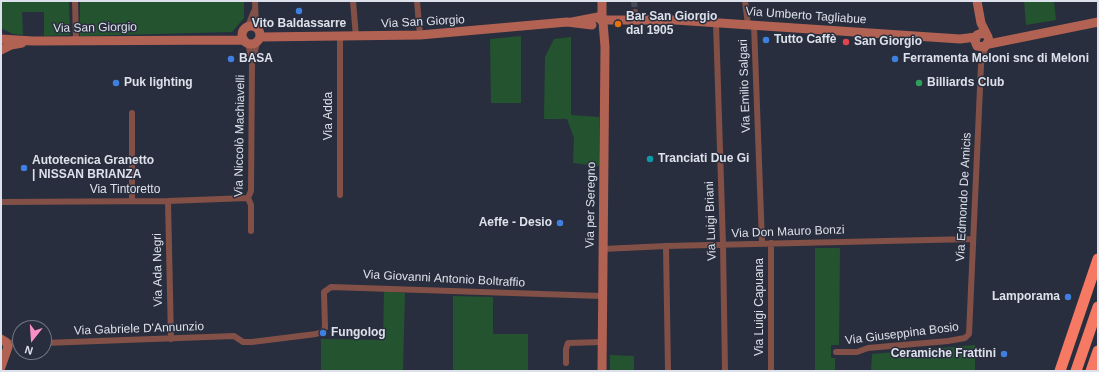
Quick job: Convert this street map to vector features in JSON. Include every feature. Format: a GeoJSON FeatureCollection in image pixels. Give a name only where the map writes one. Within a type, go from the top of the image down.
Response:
{"type":"FeatureCollection","features":[{"type":"Feature","properties":{"kind":"highway"},"geometry":{"type":"LineString","coordinates":[[1060,371],[1098,259]]}},
{"type":"Feature","properties":{"kind":"highway"},"geometry":{"type":"LineString","coordinates":[[1076,371],[1098,307]]}},
{"type":"Feature","properties":{"kind":"highway"},"geometry":{"type":"LineString","coordinates":[[1091,371],[1098,351]]}},
{"type":"Feature","properties":{"kind":"street"},"geometry":{"type":"LineString","coordinates":[[75,1],[76,40]]}},
{"type":"Feature","properties":{"kind":"street"},"geometry":{"type":"LineString","coordinates":[[353,1],[356,37]]}},
{"type":"Feature","properties":{"kind":"street"},"geometry":{"type":"LineString","coordinates":[[417,1],[420,35]]}},
{"type":"Feature","properties":{"kind":"street","name":"Via Emilio Salgari"},"geometry":{"type":"LineString","coordinates":[[745,1],[751,25],[762,243]]}},
{"type":"Feature","properties":{"kind":"street","name":"Via Niccolò Machiavelli"},"geometry":{"type":"LineString","coordinates":[[251,231],[251,205],[248,198],[251,191],[252,35],[255,4]]}},
{"type":"Feature","properties":{"kind":"street","name":"Via per Seregno"},"geometry":{"type":"LineString","coordinates":[[602,4],[598,22],[604,40],[602,371]]}},
{"type":"Feature","properties":{"kind":"street"},"geometry":{"type":"LineString","coordinates":[[977,5],[982,41]]}},
{"type":"Feature","properties":{"kind":"street","name":"Via Umberto Tagliabue"},"geometry":{"type":"LineString","coordinates":[[598,22],[635,16],[982,41],[1005,39],[1098,22]]}},
{"type":"Feature","properties":{"kind":"street","name":"Via San Giorgio"},"geometry":{"type":"LineString","coordinates":[[1,39],[33,41],[229,38],[252,35],[274,38],[356,37],[420,35],[572,22],[598,22]]}},
{"type":"Feature","properties":{"kind":"street","name":"Via Luigi Briani"},"geometry":{"type":"LineString","coordinates":[[716,23],[724,245],[725,371]]}},
{"type":"Feature","properties":{"kind":"street","name":"Via Adda"},"geometry":{"type":"LineString","coordinates":[[340,37],[340,194]]}},
{"type":"Feature","properties":{"kind":"street","name":"Via San Giorgio"},"geometry":{"type":"LineString","coordinates":[[1,50],[11,45],[33,41]]}},
{"type":"Feature","properties":{"kind":"street","name":"Via Edmondo De Amicis"},"geometry":{"type":"LineString","coordinates":[[969,334],[982,41]]}},
{"type":"Feature","properties":{"kind":"street"},"geometry":{"type":"LineString","coordinates":[[132,113],[132,201]]}},
{"type":"Feature","properties":{"kind":"street","name":"Via Tintoretto"},"geometry":{"type":"LineString","coordinates":[[1,202],[168,201],[248,198]]}},
{"type":"Feature","properties":{"kind":"street","name":"Via Ada Negri"},"geometry":{"type":"LineString","coordinates":[[168,201],[171,339]]}},
{"type":"Feature","properties":{"kind":"street","name":"Via Don Mauro Bonzi"},"geometry":{"type":"LineString","coordinates":[[603,249],[762,243],[973,239]]}},
{"type":"Feature","properties":{"kind":"street","name":"Via Luigi Capuana"},"geometry":{"type":"LineString","coordinates":[[770,244],[771,371]]}},
{"type":"Feature","properties":{"kind":"street"},"geometry":{"type":"LineString","coordinates":[[666,246],[668,371]]}},
{"type":"Feature","properties":{"kind":"street","name":"Via Giovanni Antonio Boltraffio"},"geometry":{"type":"LineString","coordinates":[[234,336],[243,342],[252,342],[322,332],[325,328],[324,292],[331,287],[602,296]]}},
{"type":"Feature","properties":{"kind":"street","name":"Via Giuseppina Bosio"},"geometry":{"type":"LineString","coordinates":[[836,352],[857,352],[868,348],[948,341],[965,338],[969,334]]}},
{"type":"Feature","properties":{"kind":"street","name":"Via Gabriele D'Annunzio"},"geometry":{"type":"LineString","coordinates":[[52,343],[234,336]]}},
{"type":"Feature","properties":{"kind":"street"},"geometry":{"type":"LineString","coordinates":[[1,367],[4,341]]}},
{"type":"Feature","properties":{"kind":"street"},"geometry":{"type":"LineString","coordinates":[[566,363],[566,349],[568,343],[602,342]]}},
{"type":"Feature","properties":{"kind":"green space"},"geometry":{"type":"Polygon","coordinates":[[[1,1],[69,1],[70,35],[44,36],[44,12],[22,12],[23,35],[13,34],[1,28],[1,1]]]}},
{"type":"Feature","properties":{"kind":"green space"},"geometry":{"type":"Polygon","coordinates":[[[80,1],[244,1],[244,18],[232,32],[80,36],[80,1]]]}},
{"type":"Feature","properties":{"kind":"green space"},"geometry":{"type":"Polygon","coordinates":[[[1024,1],[1054,1],[1056,20],[1026,25],[1024,1]]]}},
{"type":"Feature","properties":{"kind":"green space"},"geometry":{"type":"Polygon","coordinates":[[[521,36],[521,103],[491,103],[490,39],[521,36]]]}},
{"type":"Feature","properties":{"kind":"green space"},"geometry":{"type":"Polygon","coordinates":[[[571,37],[571,115],[599,117],[599,166],[573,163],[574,138],[567,119],[544,119],[545,57],[554,39],[571,37]]]}},
{"type":"Feature","properties":{"kind":"green space"},"geometry":{"type":"Polygon","coordinates":[[[815,248],[840,248],[839,345],[831,345],[831,358],[835,358],[835,371],[815,371],[815,248]]]}},
{"type":"Feature","properties":{"kind":"green space"},"geometry":{"type":"Polygon","coordinates":[[[384,291],[405,293],[403,371],[321,371],[321,339],[383,340],[384,291]]]}},
{"type":"Feature","properties":{"kind":"green space"},"geometry":{"type":"Polygon","coordinates":[[[453,296],[493,297],[493,334],[528,334],[528,371],[453,371],[453,296]]]}},
{"type":"Feature","properties":{"kind":"green space"},"geometry":{"type":"Polygon","coordinates":[[[975,345],[975,371],[871,371],[872,354],[975,345]]]}},
{"type":"Feature","properties":{"kind":"green space"},"geometry":{"type":"Polygon","coordinates":[[[610,355],[634,356],[634,371],[610,371],[610,355]]]}},
{"type":"Feature","properties":{"kind":"tunnel"},"geometry":{"type":"LineString","coordinates":[[634,1],[635,12]]}},
{"type":"Feature","properties":{"kind":"place","name":"Vito Baldassarre"},"geometry":{"type":"Point","coordinates":[299,11]}},
{"type":"Feature","properties":{"kind":"place","name":"Bar San Giorgio dal 1905"},"geometry":{"type":"Point","coordinates":[618,24]}},
{"type":"Feature","properties":{"kind":"place","name":"Tutto Caffè"},"geometry":{"type":"Point","coordinates":[766,40]}},
{"type":"Feature","properties":{"kind":"place","name":"San Giorgio"},"geometry":{"type":"Point","coordinates":[846,42]}},
{"type":"Feature","properties":{"kind":"place","name":"BASA"},"geometry":{"type":"Point","coordinates":[231,59]}},
{"type":"Feature","properties":{"kind":"place","name":"Ferramenta Meloni snc di Meloni"},"geometry":{"type":"Point","coordinates":[895,59]}},
{"type":"Feature","properties":{"kind":"place","name":"Puk lighting"},"geometry":{"type":"Point","coordinates":[116,83]}},
{"type":"Feature","properties":{"kind":"place","name":"Billiards Club"},"geometry":{"type":"Point","coordinates":[919,83]}},
{"type":"Feature","properties":{"kind":"place","name":"Tranciati Due Gi"},"geometry":{"type":"Point","coordinates":[650,159]}},
{"type":"Feature","properties":{"kind":"place","name":"Autotecnica Granetto | NISSAN BRIANZA"},"geometry":{"type":"Point","coordinates":[24,168]}},
{"type":"Feature","properties":{"kind":"place","name":"Aeffe - Desio"},"geometry":{"type":"Point","coordinates":[560,223]}},
{"type":"Feature","properties":{"kind":"place","name":"Lamporama"},"geometry":{"type":"Point","coordinates":[1068,297]}},
{"type":"Feature","properties":{"kind":"place","name":"Fungolog"},"geometry":{"type":"Point","coordinates":[323,333]}},
{"type":"Feature","properties":{"kind":"place","name":"Ceramiche Frattini"},"geometry":{"type":"Point","coordinates":[1004,354]}}]}
